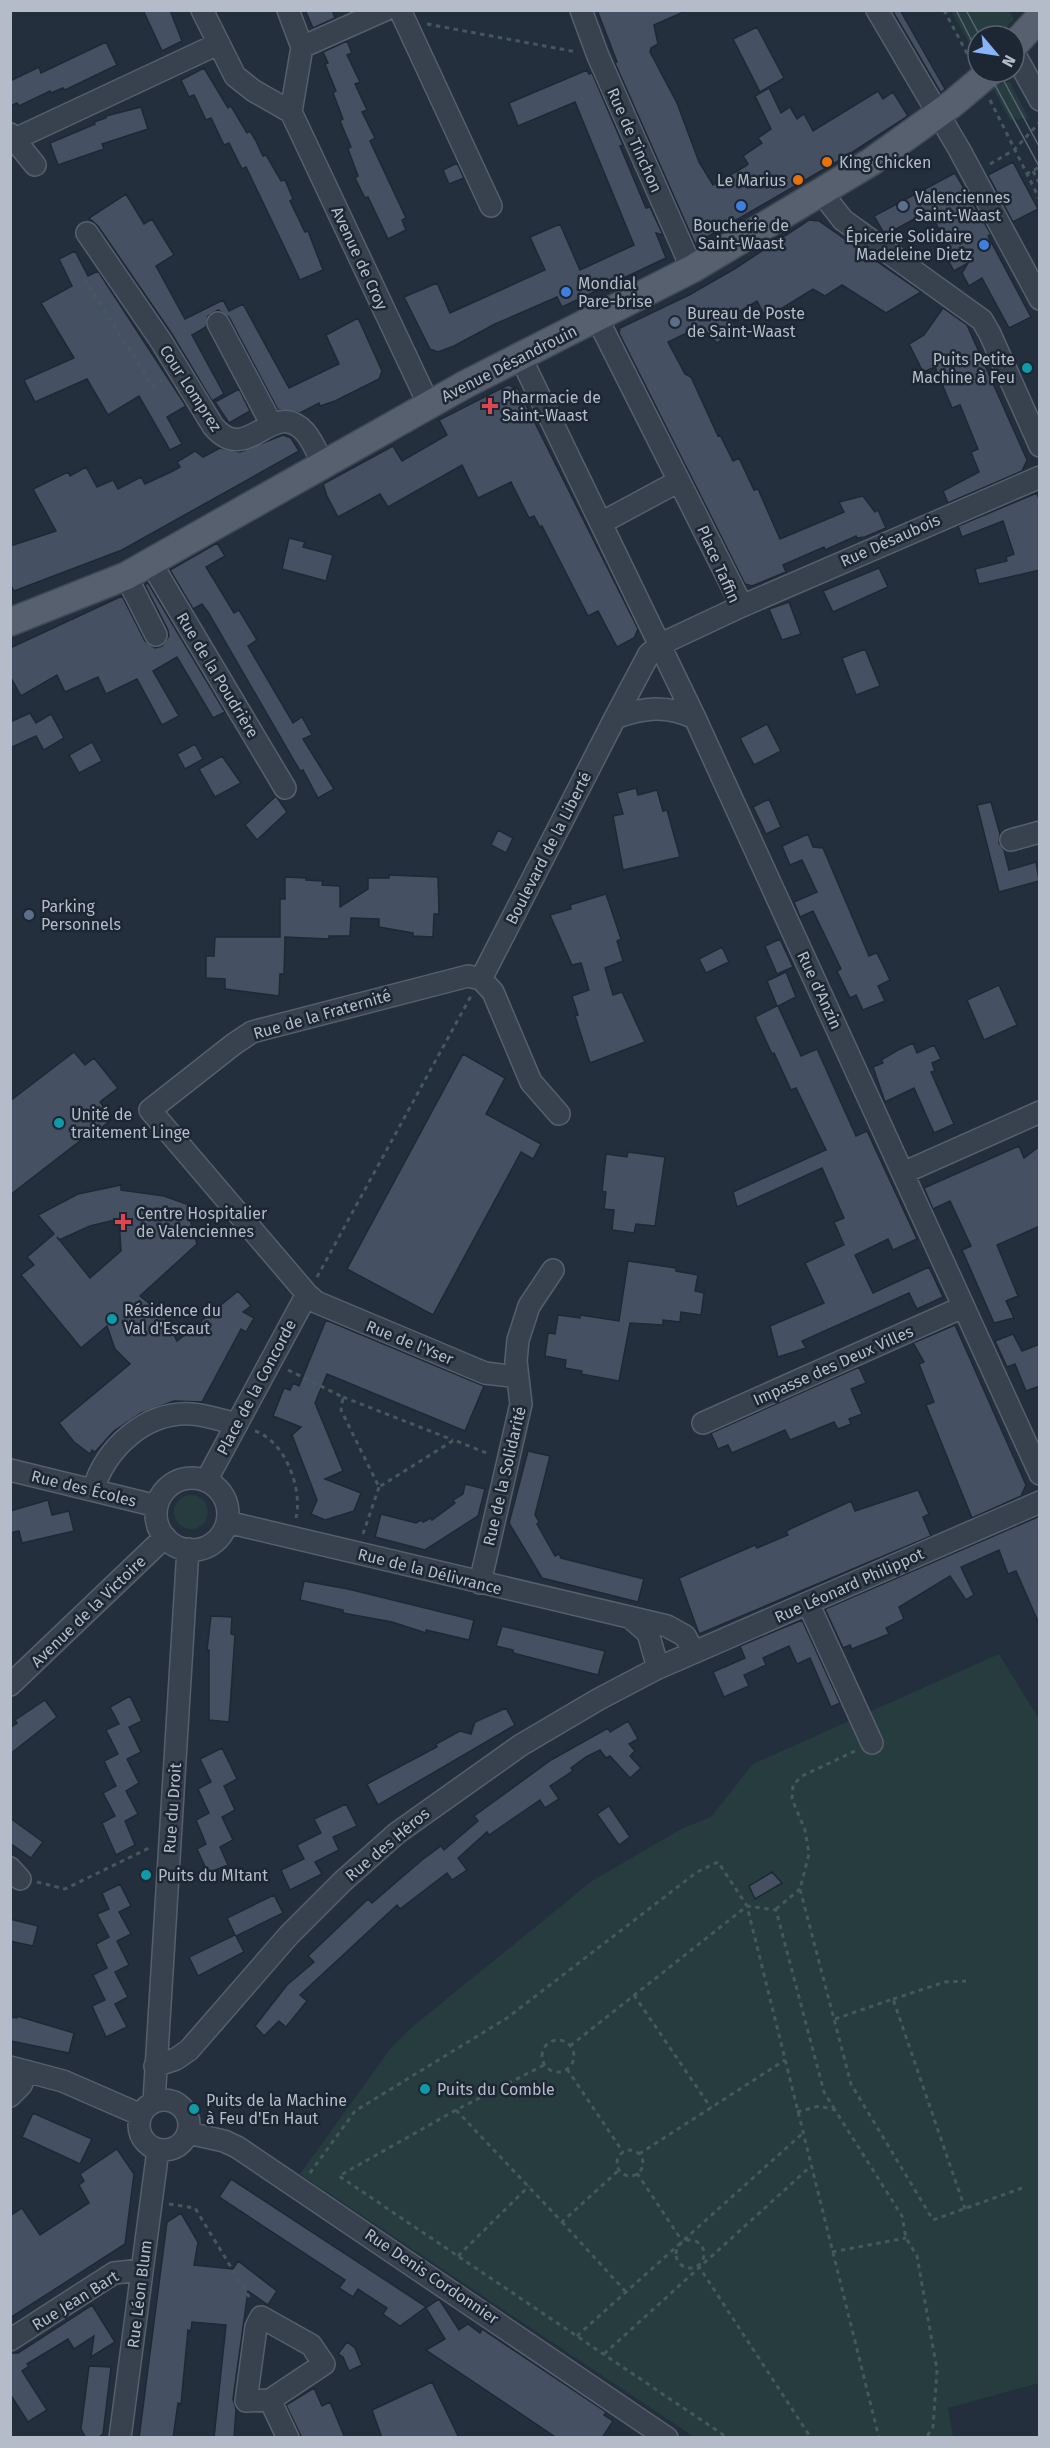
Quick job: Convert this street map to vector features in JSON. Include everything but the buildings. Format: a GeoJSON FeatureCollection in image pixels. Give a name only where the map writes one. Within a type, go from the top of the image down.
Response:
{"type":"FeatureCollection","features":[{"type":"Feature","properties":{"kind":"main road"},"geometry":{"type":"LineString","coordinates":[[1026,32],[1040,17]]}},
{"type":"Feature","properties":{"kind":"main road","name":"Avenue Désandrouin"},"geometry":{"type":"LineString","coordinates":[[10,622],[126,576],[429,405],[520,356],[693,269],[871,162],[937,115],[975,84]]}},
{"type":"Feature","properties":{"kind":"street"},"geometry":{"type":"LineString","coordinates":[[202,10],[230,69],[242,83],[291,112],[302,47],[288,10]]}},
{"type":"Feature","properties":{"kind":"street"},"geometry":{"type":"LineString","coordinates":[[302,47],[385,10]]}},
{"type":"Feature","properties":{"kind":"street","name":"Rue de Tinchon"},"geometry":{"type":"LineString","coordinates":[[581,10],[598,56],[693,269]]}},
{"type":"Feature","properties":{"kind":"street"},"geometry":{"type":"LineString","coordinates":[[877,10],[973,174],[1040,299]]}},
{"type":"Feature","properties":{"kind":"street"},"geometry":{"type":"LineString","coordinates":[[402,15],[491,206]]}},
{"type":"Feature","properties":{"kind":"street"},"geometry":{"type":"LineString","coordinates":[[35,165],[13,137],[218,44]]}},
{"type":"Feature","properties":{"kind":"street"},"geometry":{"type":"LineString","coordinates":[[1026,75],[1040,100]]}},
{"type":"Feature","properties":{"kind":"street","name":"Avenue de Croy"},"geometry":{"type":"LineString","coordinates":[[291,112],[429,405]]}},
{"type":"Feature","properties":{"kind":"street"},"geometry":{"type":"LineString","coordinates":[[821,192],[843,219],[982,320],[1040,446]]}},
{"type":"Feature","properties":{"kind":"street","name":"Cour Lomprez"},"geometry":{"type":"LineString","coordinates":[[87,233],[180,370],[213,426],[223,437],[241,440],[272,425]]}},
{"type":"Feature","properties":{"kind":"street","name":"Place Taffin"},"geometry":{"type":"LineString","coordinates":[[597,318],[741,606],[661,644]]}},
{"type":"Feature","properties":{"kind":"street"},"geometry":{"type":"LineString","coordinates":[[218,323],[272,425],[283,420],[300,428],[310,438],[324,465]]}},
{"type":"Feature","properties":{"kind":"street"},"geometry":{"type":"LineString","coordinates":[[520,356],[661,644]]}},
{"type":"Feature","properties":{"kind":"street","name":"Rue Désaubois"},"geometry":{"type":"LineString","coordinates":[[741,606],[1040,477]]}},
{"type":"Feature","properties":{"kind":"street"},"geometry":{"type":"LineString","coordinates":[[601,523],[679,481]]}},
{"type":"Feature","properties":{"kind":"street","name":"Rue de la Poudrière"},"geometry":{"type":"LineString","coordinates":[[151,562],[285,788]]}},
{"type":"Feature","properties":{"kind":"street"},"geometry":{"type":"LineString","coordinates":[[126,576],[156,635]]}},
{"type":"Feature","properties":{"kind":"street","name":"Boulevard de la Liberté"},"geometry":{"type":"LineString","coordinates":[[481,979],[649,654],[661,644]]}},
{"type":"Feature","properties":{"kind":"street","name":"Rue d'Anzin"},"geometry":{"type":"LineString","coordinates":[[661,644],[1040,1474]]}},
{"type":"Feature","properties":{"kind":"street"},"geometry":{"type":"LineString","coordinates":[[615,718],[639,710],[660,708],[678,711],[695,718]]}},
{"type":"Feature","properties":{"kind":"street"},"geometry":{"type":"LineString","coordinates":[[1011,840],[1040,832]]}},
{"type":"Feature","properties":{"kind":"street","name":"Rue de la Fraternité"},"geometry":{"type":"LineString","coordinates":[[150,1110],[252,1032],[459,976],[481,979]]}},
{"type":"Feature","properties":{"kind":"street"},"geometry":{"type":"LineString","coordinates":[[481,979],[497,1000],[531,1082],[559,1114]]}},
{"type":"Feature","properties":{"kind":"street","name":"Rue de l'Yser"},"geometry":{"type":"LineString","coordinates":[[150,1110],[307,1294],[325,1307],[485,1372],[518,1377]]}},
{"type":"Feature","properties":{"kind":"street"},"geometry":{"type":"LineString","coordinates":[[903,1173],[1040,1112]]}},
{"type":"Feature","properties":{"kind":"street","name":"Rue de la Solidarité"},"geometry":{"type":"LineString","coordinates":[[480,1583],[521,1404],[517,1350],[524,1316],[553,1270]]}},
{"type":"Feature","properties":{"kind":"street","name":"Place de la Concorde"},"geometry":{"type":"LineString","coordinates":[[206,1481],[307,1294]]}},
{"type":"Feature","properties":{"kind":"street","name":"Impasse des Deux Villes"},"geometry":{"type":"LineString","coordinates":[[703,1423],[963,1307]]}},
{"type":"Feature","properties":{"kind":"street"},"geometry":{"type":"LineString","coordinates":[[93,1490],[103,1464],[126,1436],[155,1420],[191,1414],[237,1424]]}},
{"type":"Feature","properties":{"kind":"street","name":"Rue des Écoles"},"geometry":{"type":"LineString","coordinates":[[10,1470],[157,1506]]}},
{"type":"Feature","properties":{"kind":"street"},"geometry":{"type":"LineString","coordinates":[[191,1478],[206,1481],[224,1498],[228,1512],[226,1522],[214,1542],[202,1548],[188,1549],[177,1546],[165,1537],[158,1522],[157,1506],[164,1492],[176,1482],[191,1478]]}},
{"type":"Feature","properties":{"kind":"street","name":"Rue Léonard Philippot"},"geometry":{"type":"LineString","coordinates":[[658,1668],[1040,1502]]}},
{"type":"Feature","properties":{"kind":"street","name":"Rue de la Délivrance"},"geometry":{"type":"LineString","coordinates":[[226,1522],[674,1629],[685,1636],[694,1652]]}},
{"type":"Feature","properties":{"kind":"street","name":"Avenue de la Victoire"},"geometry":{"type":"LineString","coordinates":[[10,1685],[165,1537]]}},
{"type":"Feature","properties":{"kind":"street","name":"Rue du Droit"},"geometry":{"type":"LineString","coordinates":[[147,2109],[155,2066],[188,1549]]}},
{"type":"Feature","properties":{"kind":"street"},"geometry":{"type":"LineString","coordinates":[[808,1603],[872,1743]]}},
{"type":"Feature","properties":{"kind":"street"},"geometry":{"type":"LineString","coordinates":[[633,1620],[648,1633],[658,1668]]}},
{"type":"Feature","properties":{"kind":"street","name":"Rue des Héros"},"geometry":{"type":"LineString","coordinates":[[155,2066],[176,2059],[197,2043],[289,1935],[397,1833],[520,1744],[658,1668]]}},
{"type":"Feature","properties":{"kind":"street"},"geometry":{"type":"LineString","coordinates":[[10,2096],[21,2085],[19,2070],[147,2109],[167,2100],[183,2108],[189,2120],[188,2133],[178,2147],[158,2150],[150,2146],[141,2136],[139,2128],[147,2109]]}},
{"type":"Feature","properties":{"kind":"street","name":"Rue Denis Cordonnier"},"geometry":{"type":"LineString","coordinates":[[188,2133],[224,2141],[237,2147],[654,2434]]}},
{"type":"Feature","properties":{"kind":"street","name":"Rue Léon Blum"},"geometry":{"type":"LineString","coordinates":[[120,2438],[158,2150]]}},
{"type":"Feature","properties":{"kind":"street","name":"Rue Jean Bart"},"geometry":{"type":"LineString","coordinates":[[10,2340],[114,2273],[142,2270]]}},
{"type":"Feature","properties":{"kind":"street"},"geometry":{"type":"LineString","coordinates":[[261,2317],[311,2345],[324,2364],[270,2400],[246,2401],[256,2327],[261,2317]]}},
{"type":"Feature","properties":{"kind":"street"},"geometry":{"type":"LineString","coordinates":[[270,2400],[288,2438]]}},
{"type":"Feature","properties":{"kind":"path"},"geometry":{"type":"LineString","coordinates":[[944,10],[966,45]]}},
{"type":"Feature","properties":{"kind":"path"},"geometry":{"type":"LineString","coordinates":[[402,15],[598,56]]}},
{"type":"Feature","properties":{"kind":"path"},"geometry":{"type":"LineString","coordinates":[[988,84],[1014,150],[1040,200]]}},
{"type":"Feature","properties":{"kind":"path"},"geometry":{"type":"LineString","coordinates":[[973,174],[1014,150],[1040,122]]}},
{"type":"Feature","properties":{"kind":"path"},"geometry":{"type":"LineString","coordinates":[[1026,174],[1040,167]]}},
{"type":"Feature","properties":{"kind":"path"},"geometry":{"type":"LineString","coordinates":[[1033,171],[1040,184]]}},
{"type":"Feature","properties":{"kind":"path"},"geometry":{"type":"LineString","coordinates":[[84,279],[153,386],[180,370]]}},
{"type":"Feature","properties":{"kind":"path"},"geometry":{"type":"LineString","coordinates":[[307,1294],[481,979]]}},
{"type":"Feature","properties":{"kind":"path"},"geometry":{"type":"LineString","coordinates":[[270,1361],[343,1397],[508,1461]]}},
{"type":"Feature","properties":{"kind":"path"},"geometry":{"type":"LineString","coordinates":[[343,1397],[341,1410],[379,1487]]}},
{"type":"Feature","properties":{"kind":"path"},"geometry":{"type":"LineString","coordinates":[[237,1424],[267,1435],[278,1446],[293,1479],[299,1507],[292,1537]]}},
{"type":"Feature","properties":{"kind":"path"},"geometry":{"type":"LineString","coordinates":[[356,1553],[379,1487],[454,1440]]}},
{"type":"Feature","properties":{"kind":"path"},"geometry":{"type":"LineString","coordinates":[[872,1743],[802,1776],[793,1785],[792,1799],[805,1830],[809,1854],[800,1889],[851,2084],[933,2220],[1022,2188]]}},
{"type":"Feature","properties":{"kind":"path"},"geometry":{"type":"LineString","coordinates":[[15,1873],[65,1889],[170,1838]]}},
{"type":"Feature","properties":{"kind":"path"},"geometry":{"type":"LineString","coordinates":[[318,2162],[355,2111],[507,2018],[698,1872],[718,1862],[747,1906],[879,2438]]}},
{"type":"Feature","properties":{"kind":"path"},"geometry":{"type":"LineString","coordinates":[[570,2046],[747,1906],[776,1910],[800,1889]]}},
{"type":"Feature","properties":{"kind":"path"},"geometry":{"type":"LineString","coordinates":[[776,1910],[824,2092],[902,2216],[906,2238],[917,2256],[937,2370],[933,2427],[926,2438]]}},
{"type":"Feature","properties":{"kind":"path"},"geometry":{"type":"LineString","coordinates":[[834,2019],[945,1982],[966,1981]]}},
{"type":"Feature","properties":{"kind":"path"},"geometry":{"type":"LineString","coordinates":[[634,1995],[711,2108]]}},
{"type":"Feature","properties":{"kind":"path"},"geometry":{"type":"LineString","coordinates":[[893,1999],[965,2209]]}},
{"type":"Feature","properties":{"kind":"path"},"geometry":{"type":"LineString","coordinates":[[561,2041],[570,2046],[573,2061],[567,2069],[558,2072],[544,2065],[542,2055],[551,2042],[561,2041]]}},
{"type":"Feature","properties":{"kind":"path"},"geometry":{"type":"LineString","coordinates":[[639,2154],[785,2060]]}},
{"type":"Feature","properties":{"kind":"path"},"geometry":{"type":"LineString","coordinates":[[544,2065],[456,2110],[339,2176],[728,2438]]}},
{"type":"Feature","properties":{"kind":"path"},"geometry":{"type":"LineString","coordinates":[[567,2069],[623,2152]]}},
{"type":"Feature","properties":{"kind":"path"},"geometry":{"type":"LineString","coordinates":[[798,2112],[819,2106],[835,2110]]}},
{"type":"Feature","properties":{"kind":"path"},"geometry":{"type":"LineString","coordinates":[[456,2110],[626,2292]]}},
{"type":"Feature","properties":{"kind":"path"},"geometry":{"type":"LineString","coordinates":[[577,2336],[803,2133]]}},
{"type":"Feature","properties":{"kind":"path"},"geometry":{"type":"LineString","coordinates":[[632,2150],[639,2154],[642,2162],[637,2173],[629,2175],[619,2170],[617,2162],[623,2152],[632,2150]]}},
{"type":"Feature","properties":{"kind":"path"},"geometry":{"type":"LineString","coordinates":[[604,2354],[811,2166]]}},
{"type":"Feature","properties":{"kind":"path"},"geometry":{"type":"LineString","coordinates":[[562,2222],[619,2170]]}},
{"type":"Feature","properties":{"kind":"path"},"geometry":{"type":"LineString","coordinates":[[637,2173],[683,2241]]}},
{"type":"Feature","properties":{"kind":"path"},"geometry":{"type":"LineString","coordinates":[[458,2256],[529,2186]]}},
{"type":"Feature","properties":{"kind":"path"},"geometry":{"type":"LineString","coordinates":[[151,2201],[195,2208],[261,2317]]}},
{"type":"Feature","properties":{"kind":"path"},"geometry":{"type":"LineString","coordinates":[[832,2252],[906,2238]]}},
{"type":"Feature","properties":{"kind":"path"},"geometry":{"type":"LineString","coordinates":[[683,2241],[692,2241],[703,2249],[703,2258],[699,2266]]}},
{"type":"Feature","properties":{"kind":"path"},"geometry":{"type":"LineString","coordinates":[[683,2241],[676,2253],[678,2262],[690,2268],[699,2266]]}},
{"type":"Feature","properties":{"kind":"path"},"geometry":{"type":"LineString","coordinates":[[699,2266],[811,2438]]}},
{"type":"Feature","properties":{"kind":"green space"},"geometry":{"type":"Polygon","coordinates":[[[951,11],[1009,11],[1014,19],[1010,24],[966,24],[966,37],[951,11]]]}},
{"type":"Feature","properties":{"kind":"green space"},"geometry":{"type":"Polygon","coordinates":[[[1011,84],[1029,119],[1017,120],[1015,117],[1010,120],[991,85],[1011,84]]]}},
{"type":"Feature","properties":{"kind":"green space"},"geometry":{"type":"Polygon","coordinates":[[[191,1495],[203,1500],[208,1512],[203,1524],[191,1529],[179,1524],[174,1512],[179,1500],[191,1495]]]}},
{"type":"Feature","properties":{"kind":"green space"},"geometry":{"type":"Polygon","coordinates":[[[999,1654],[1039,1719],[1039,2383],[948,2408],[953,2437],[694,2437],[300,2174],[391,2048],[411,2028],[592,1881],[683,1828],[711,1817],[753,1764],[999,1654]]]}},
{"type":"Feature","properties":{"kind":"tram line"},"geometry":{"type":"LineString","coordinates":[[956,10],[966,30]]}},
{"type":"Feature","properties":{"kind":"tram line"},"geometry":{"type":"LineString","coordinates":[[966,10],[974,24]]}},
{"type":"Feature","properties":{"kind":"tram line"},"geometry":{"type":"LineString","coordinates":[[994,84],[1040,168]]}},
{"type":"Feature","properties":{"kind":"tram line"},"geometry":{"type":"LineString","coordinates":[[1005,84],[1040,148]]}},
{"type":"Feature","properties":{"kind":"place","name":"King Chicken"},"geometry":{"type":"Point","coordinates":[827,162]}},
{"type":"Feature","properties":{"kind":"place","name":"Le Marius"},"geometry":{"type":"Point","coordinates":[798,180]}},
{"type":"Feature","properties":{"kind":"place","name":"Boucherie de Saint-Waast"},"geometry":{"type":"Point","coordinates":[741,206]}},
{"type":"Feature","properties":{"kind":"place","name":"Valenciennes Saint-Waast"},"geometry":{"type":"Point","coordinates":[903,206]}},
{"type":"Feature","properties":{"kind":"place","name":"Épicerie Solidaire Madeleine Dietz"},"geometry":{"type":"Point","coordinates":[984,245]}},
{"type":"Feature","properties":{"kind":"place","name":"Mondial Pare-brise"},"geometry":{"type":"Point","coordinates":[566,292]}},
{"type":"Feature","properties":{"kind":"place","name":"Bureau de Poste de Saint-Waast"},"geometry":{"type":"Point","coordinates":[675,322]}},
{"type":"Feature","properties":{"kind":"place","name":"Puits Petite Machine à Feu"},"geometry":{"type":"Point","coordinates":[1027,368]}},
{"type":"Feature","properties":{"kind":"place","name":"Pharmacie de Saint-Waast"},"geometry":{"type":"Point","coordinates":[490,406]}},
{"type":"Feature","properties":{"kind":"place","name":"Parking Personnels"},"geometry":{"type":"Point","coordinates":[29,915]}},
{"type":"Feature","properties":{"kind":"place","name":"Unité de traitement Linge"},"geometry":{"type":"Point","coordinates":[59,1123]}},
{"type":"Feature","properties":{"kind":"place","name":"Centre Hospitalier de Valenciennes"},"geometry":{"type":"Point","coordinates":[123,1222]}},
{"type":"Feature","properties":{"kind":"place","name":"Résidence du Val d'Escaut"},"geometry":{"type":"Point","coordinates":[112,1319]}},
{"type":"Feature","properties":{"kind":"place","name":"Puits du MItant"},"geometry":{"type":"Point","coordinates":[146,1875]}},
{"type":"Feature","properties":{"kind":"place","name":"Puits du Comble"},"geometry":{"type":"Point","coordinates":[425,2089]}},
{"type":"Feature","properties":{"kind":"place","name":"Puits de la Machine à Feu d'En Haut"},"geometry":{"type":"Point","coordinates":[194,2109]}}]}
